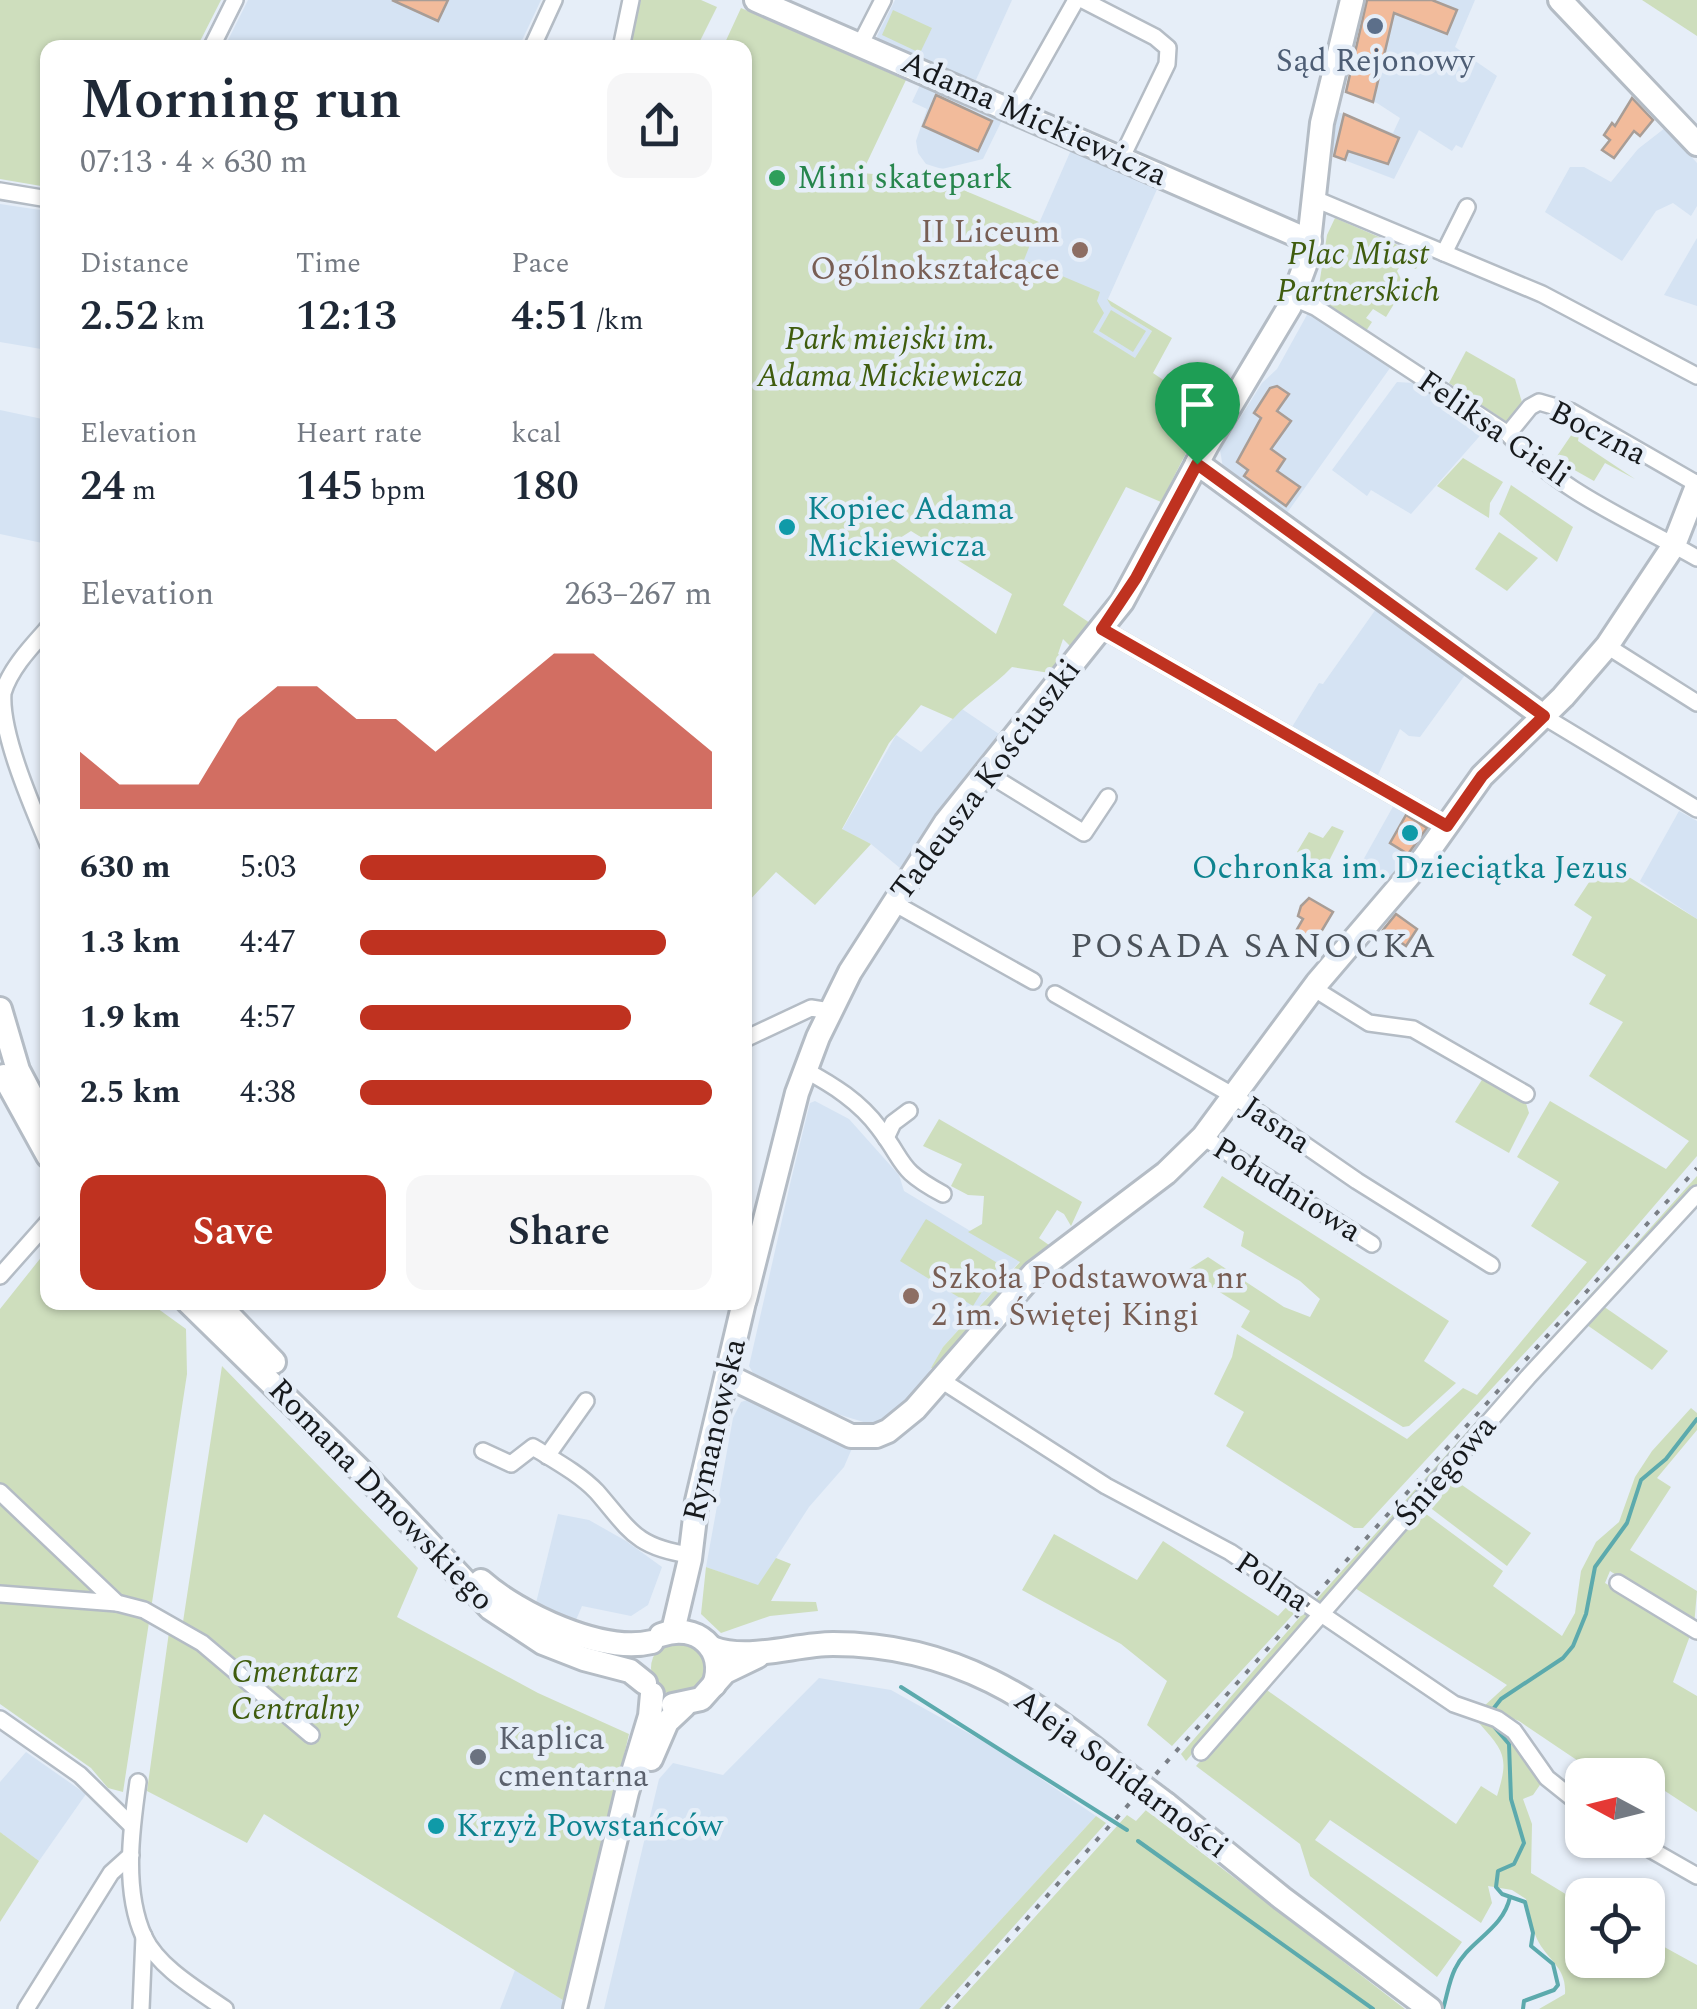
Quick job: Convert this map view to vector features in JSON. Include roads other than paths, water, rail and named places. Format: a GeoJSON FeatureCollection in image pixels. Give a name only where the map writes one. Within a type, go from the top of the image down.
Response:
{"type":"FeatureCollection","features":[{"type":"Feature","properties":{"kind":"street"},"geometry":{"type":"LineString","coordinates":[[215,40],[235,0]]}},
{"type":"Feature","properties":{"kind":"street"},"geometry":{"type":"LineString","coordinates":[[536,40],[554,0]]}},
{"type":"Feature","properties":{"kind":"street"},"geometry":{"type":"LineString","coordinates":[[623,40],[631,0]]}},
{"type":"Feature","properties":{"kind":"street","name":"Adama Mickiewicza"},"geometry":{"type":"LineString","coordinates":[[756,0],[1310,241]]}},
{"type":"Feature","properties":{"kind":"street"},"geometry":{"type":"LineString","coordinates":[[861,43],[883,0]]}},
{"type":"Feature","properties":{"kind":"street"},"geometry":{"type":"LineString","coordinates":[[1014,110],[1080,0],[1155,37],[1168,48],[1167,64],[1122,157]]}},
{"type":"Feature","properties":{"kind":"street","name":"Tadeusza Kościuszki"},"geometry":{"type":"LineString","coordinates":[[830,1011],[892,902],[946,822],[1102,629],[1136,578],[1294,298],[1310,241],[1328,92],[1352,0]]}},
{"type":"Feature","properties":{"kind":"street"},"geometry":{"type":"LineString","coordinates":[[1560,0],[1697,144]]}},
{"type":"Feature","properties":{"kind":"street"},"geometry":{"type":"LineString","coordinates":[[0,191],[40,198]]}},
{"type":"Feature","properties":{"kind":"street"},"geometry":{"type":"LineString","coordinates":[[1315,199],[1585,314],[1697,376]]}},
{"type":"Feature","properties":{"kind":"street"},"geometry":{"type":"LineString","coordinates":[[1444,253],[1467,206]]}},
{"type":"Feature","properties":{"kind":"street","name":"Feliksa Gieli"},"geometry":{"type":"LineString","coordinates":[[1294,298],[1315,306],[1508,434],[1522,451],[1552,473],[1697,558]]}},
{"type":"Feature","properties":{"kind":"street","name":"Boczna"},"geometry":{"type":"LineString","coordinates":[[1508,434],[1530,407],[1540,402],[1570,412],[1697,485]]}},
{"type":"Feature","properties":{"kind":"street"},"geometry":{"type":"LineString","coordinates":[[1197,464],[1544,716],[1697,810]]}},
{"type":"Feature","properties":{"kind":"street"},"geometry":{"type":"LineString","coordinates":[[728,1376],[838,1432],[864,1437],[898,1424],[942,1380],[1034,1273],[1166,1174],[1203,1136],[1313,988],[1447,826],[1482,776],[1544,716],[1606,646],[1674,545],[1697,485]]}},
{"type":"Feature","properties":{"kind":"street"},"geometry":{"type":"LineString","coordinates":[[1102,629],[1447,826]]}},
{"type":"Feature","properties":{"kind":"street"},"geometry":{"type":"LineString","coordinates":[[40,638],[13,670],[2,695],[7,764],[40,828]]}},
{"type":"Feature","properties":{"kind":"street"},"geometry":{"type":"LineString","coordinates":[[1606,646],[1697,703]]}},
{"type":"Feature","properties":{"kind":"street"},"geometry":{"type":"LineString","coordinates":[[985,772],[1084,833],[1108,796]]}},
{"type":"Feature","properties":{"kind":"street"},"geometry":{"type":"LineString","coordinates":[[892,902],[1034,981]]}},
{"type":"Feature","properties":{"kind":"street"},"geometry":{"type":"LineString","coordinates":[[1313,988],[1370,1022],[1413,1029],[1526,1094]]}},
{"type":"Feature","properties":{"kind":"street","name":"Jasna"},"geometry":{"type":"LineString","coordinates":[[1055,994],[1234,1096],[1357,1181],[1491,1265]]}},
{"type":"Feature","properties":{"kind":"street"},"geometry":{"type":"LineString","coordinates":[[752,1036],[811,1008],[830,1011]]}},
{"type":"Feature","properties":{"kind":"street"},"geometry":{"type":"LineString","coordinates":[[0,1009],[18,1070],[40,1112]]}},
{"type":"Feature","properties":{"kind":"street","name":"Rymanowska"},"geometry":{"type":"LineString","coordinates":[[752,1271],[782,1143],[805,1070],[830,1011]]}},
{"type":"Feature","properties":{"kind":"street"},"geometry":{"type":"LineString","coordinates":[[0,1066],[18,1108],[40,1143]]}},
{"type":"Feature","properties":{"kind":"street"},"geometry":{"type":"LineString","coordinates":[[805,1070],[844,1093],[886,1138],[900,1164],[914,1179],[943,1194]]}},
{"type":"Feature","properties":{"kind":"street"},"geometry":{"type":"LineString","coordinates":[[886,1138],[893,1123],[908,1110]]}},
{"type":"Feature","properties":{"kind":"street","name":"Południowa"},"geometry":{"type":"LineString","coordinates":[[1203,1136],[1372,1244]]}},
{"type":"Feature","properties":{"kind":"street","name":"Śniegowa"},"geometry":{"type":"LineString","coordinates":[[1200,1752],[1323,1616],[1528,1377],[1697,1194]]}},
{"type":"Feature","properties":{"kind":"street"},"geometry":{"type":"LineString","coordinates":[[0,1276],[40,1229]]}},
{"type":"Feature","properties":{"kind":"street","name":"Romana Dmowskiego"},"geometry":{"type":"LineString","coordinates":[[196,1310],[364,1473],[490,1608],[543,1642],[630,1671],[649,1689]]}},
{"type":"Feature","properties":{"kind":"street","name":"Romana Dmowskiego"},"geometry":{"type":"LineString","coordinates":[[224,1310],[494,1593],[536,1617],[574,1632],[629,1644],[662,1637]]}},
{"type":"Feature","properties":{"kind":"street","name":"Rymanowska"},"geometry":{"type":"LineString","coordinates":[[706,1642],[692,1614],[690,1557],[697,1501],[743,1310]]}},
{"type":"Feature","properties":{"kind":"street","name":"Polna"},"geometry":{"type":"LineString","coordinates":[[942,1380],[1106,1486],[1230,1552],[1440,1695],[1498,1719],[1514,1732],[1548,1778],[1565,1792]]}},
{"type":"Feature","properties":{"kind":"street"},"geometry":{"type":"LineString","coordinates":[[547,1456],[586,1401]]}},
{"type":"Feature","properties":{"kind":"street"},"geometry":{"type":"LineString","coordinates":[[483,1451],[511,1464],[533,1447],[596,1491],[628,1532],[667,1551],[690,1557]]}},
{"type":"Feature","properties":{"kind":"street"},"geometry":{"type":"LineString","coordinates":[[0,1492],[117,1604]]}},
{"type":"Feature","properties":{"kind":"street","name":"Rymanowska"},"geometry":{"type":"LineString","coordinates":[[662,1637],[690,1557]]}},
{"type":"Feature","properties":{"kind":"street"},"geometry":{"type":"LineString","coordinates":[[1618,1583],[1697,1631]]}},
{"type":"Feature","properties":{"kind":"street"},"geometry":{"type":"LineString","coordinates":[[0,1594],[144,1610],[202,1643],[310,1735]]}},
{"type":"Feature","properties":{"kind":"street"},"geometry":{"type":"LineString","coordinates":[[574,2009],[650,1716],[643,1662],[662,1637],[706,1642],[718,1666],[714,1685],[702,1699],[684,1706],[667,1722],[643,1782],[587,2009]]}},
{"type":"Feature","properties":{"kind":"street","name":"Aleja Solidarności"},"geometry":{"type":"LineString","coordinates":[[706,1642],[732,1653],[834,1644],[899,1648],[955,1663],[1025,1699],[1426,2006]]}},
{"type":"Feature","properties":{"kind":"street","name":"Aleja Solidarności"},"geometry":{"type":"LineString","coordinates":[[714,1685],[734,1667],[771,1651]]}},
{"type":"Feature","properties":{"kind":"street"},"geometry":{"type":"LineString","coordinates":[[649,1689],[671,1705],[684,1706]]}},
{"type":"Feature","properties":{"kind":"street"},"geometry":{"type":"LineString","coordinates":[[0,1719],[80,1775],[132,1826]]}},
{"type":"Feature","properties":{"kind":"street"},"geometry":{"type":"LineString","coordinates":[[138,1782],[131,1855],[144,1936],[141,2009]]}},
{"type":"Feature","properties":{"kind":"street"},"geometry":{"type":"LineString","coordinates":[[26,2009],[112,1873],[131,1855]]}},
{"type":"Feature","properties":{"kind":"street"},"geometry":{"type":"LineString","coordinates":[[1665,1858],[1697,1876]]}},
{"type":"Feature","properties":{"kind":"street"},"geometry":{"type":"LineString","coordinates":[[144,1936],[166,1966],[226,2009]]}},
{"type":"Feature","properties":{"kind":"waterway"},"geometry":{"type":"LineString","coordinates":[[1490,1713],[1501,1699],[1563,1658],[1573,1646],[1586,1614],[1595,1567],[1627,1523],[1641,1480],[1666,1459],[1697,1419]]}},
{"type":"Feature","properties":{"kind":"waterway"},"geometry":{"type":"LineString","coordinates":[[901,1687],[1127,1830]]}},
{"type":"Feature","properties":{"kind":"waterway"},"geometry":{"type":"LineString","coordinates":[[1490,1722],[1509,1744],[1511,1799],[1524,1843],[1514,1864],[1498,1871],[1496,1887],[1502,1894],[1525,1902],[1533,1933],[1531,1946],[1553,1964],[1558,1985],[1524,2001],[1523,2009]]}},
{"type":"Feature","properties":{"kind":"waterway"},"geometry":{"type":"LineString","coordinates":[[1138,1841],[1373,2009]]}},
{"type":"Feature","properties":{"kind":"waterway"},"geometry":{"type":"LineString","coordinates":[[1443,2009],[1455,1969],[1500,1918],[1510,1897]]}},
{"type":"Feature","properties":{"kind":"railway"},"geometry":{"type":"LineString","coordinates":[[946,2009],[1697,1168]]}},
{"type":"Feature","properties":{"kind":"place","name":"Sąd Rejonowy"},"geometry":{"type":"Point","coordinates":[1375,26]}},
{"type":"Feature","properties":{"kind":"place","name":"Mini skatepark"},"geometry":{"type":"Point","coordinates":[777,178]}},
{"type":"Feature","properties":{"kind":"place","name":"II Liceum Ogólnokształcące"},"geometry":{"type":"Point","coordinates":[1080,250]}},
{"type":"Feature","properties":{"kind":"place","name":"Kopiec Adama Mickiewicza"},"geometry":{"type":"Point","coordinates":[787,527]}},
{"type":"Feature","properties":{"kind":"place","name":"Ochronka im. Dzieciątka Jezus"},"geometry":{"type":"Point","coordinates":[1410,833]}},
{"type":"Feature","properties":{"kind":"place","name":"Szkoła Podstawowa nr 2 im. Świętej Kingi"},"geometry":{"type":"Point","coordinates":[911,1296]}},
{"type":"Feature","properties":{"kind":"place","name":"Kaplica cmentarna"},"geometry":{"type":"Point","coordinates":[478,1757]}},
{"type":"Feature","properties":{"kind":"place","name":"Krzyż Powstańców"},"geometry":{"type":"Point","coordinates":[436,1826]}},
{"type":"Feature","properties":{"kind":"district","name":"POSADA SANOCKA"},"geometry":{"type":"Point","coordinates":[1254,946]}},
{"type":"Feature","properties":{"kind":"park label","name":"Plac Miast Partnerskich"},"geometry":{"type":"Point","coordinates":[1358,272]}},
{"type":"Feature","properties":{"kind":"park label","name":"Park miejski im. Adama Mickiewicza"},"geometry":{"type":"Point","coordinates":[890,358]}},
{"type":"Feature","properties":{"kind":"park label","name":"Cmentarz Centralny"},"geometry":{"type":"Point","coordinates":[295,1690]}}]}
